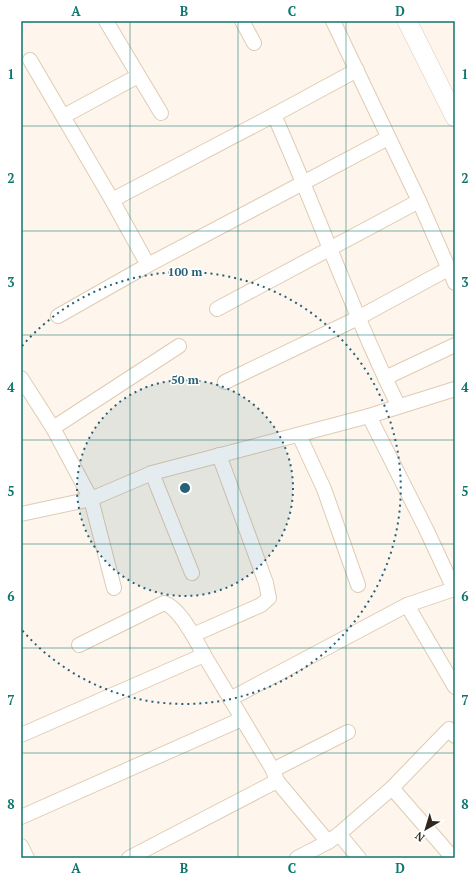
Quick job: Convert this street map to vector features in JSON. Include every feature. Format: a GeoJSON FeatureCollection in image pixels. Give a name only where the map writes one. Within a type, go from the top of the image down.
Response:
{"type":"FeatureCollection","features":[{"type":"Feature","properties":{"kind":"main road"},"geometry":{"type":"LineString","coordinates":[[407,21],[455,117]]}},
{"type":"Feature","properties":{"kind":"street"},"geometry":{"type":"LineString","coordinates":[[106,21],[161,113]]}},
{"type":"Feature","properties":{"kind":"street"},"geometry":{"type":"LineString","coordinates":[[242,21],[254,43]]}},
{"type":"Feature","properties":{"kind":"street"},"geometry":{"type":"LineString","coordinates":[[333,21],[419,201],[455,283]]}},
{"type":"Feature","properties":{"kind":"street"},"geometry":{"type":"LineString","coordinates":[[30,60],[64,116],[148,265]]}},
{"type":"Feature","properties":{"kind":"street"},"geometry":{"type":"LineString","coordinates":[[112,200],[357,70]]}},
{"type":"Feature","properties":{"kind":"street"},"geometry":{"type":"LineString","coordinates":[[64,116],[138,76]]}},
{"type":"Feature","properties":{"kind":"street"},"geometry":{"type":"LineString","coordinates":[[274,115],[303,181],[358,318],[398,406]]}},
{"type":"Feature","properties":{"kind":"street"},"geometry":{"type":"LineString","coordinates":[[58,316],[148,265],[303,181],[388,138]]}},
{"type":"Feature","properties":{"kind":"street"},"geometry":{"type":"LineString","coordinates":[[217,310],[330,247],[419,201]]}},
{"type":"Feature","properties":{"kind":"street"},"geometry":{"type":"LineString","coordinates":[[225,382],[358,318],[448,269]]}},
{"type":"Feature","properties":{"kind":"street"},"geometry":{"type":"LineString","coordinates":[[385,378],[455,345]]}},
{"type":"Feature","properties":{"kind":"street"},"geometry":{"type":"LineString","coordinates":[[52,428],[179,346]]}},
{"type":"Feature","properties":{"kind":"street"},"geometry":{"type":"LineString","coordinates":[[21,378],[52,428],[91,499],[114,588]]}},
{"type":"Feature","properties":{"kind":"street"},"geometry":{"type":"LineString","coordinates":[[21,514],[91,499],[152,473],[219,454],[299,435],[369,416],[455,389]]}},
{"type":"Feature","properties":{"kind":"street"},"geometry":{"type":"LineString","coordinates":[[230,699],[407,606],[454,588],[369,416]]}},
{"type":"Feature","properties":{"kind":"street"},"geometry":{"type":"LineString","coordinates":[[299,435],[324,489],[358,585]]}},
{"type":"Feature","properties":{"kind":"street"},"geometry":{"type":"LineString","coordinates":[[193,635],[261,605],[269,598],[266,583],[219,454]]}},
{"type":"Feature","properties":{"kind":"street"},"geometry":{"type":"LineString","coordinates":[[152,473],[192,573]]}},
{"type":"Feature","properties":{"kind":"street"},"geometry":{"type":"LineString","coordinates":[[79,645],[164,603],[172,605],[193,635],[275,775],[333,838],[359,858]]}},
{"type":"Feature","properties":{"kind":"street"},"geometry":{"type":"LineString","coordinates":[[407,606],[455,687]]}},
{"type":"Feature","properties":{"kind":"street"},"geometry":{"type":"LineString","coordinates":[[21,735],[204,655]]}},
{"type":"Feature","properties":{"kind":"street"},"geometry":{"type":"LineString","coordinates":[[21,817],[242,719]]}},
{"type":"Feature","properties":{"kind":"street"},"geometry":{"type":"LineString","coordinates":[[297,858],[333,838],[392,788],[453,730]]}},
{"type":"Feature","properties":{"kind":"street"},"geometry":{"type":"LineString","coordinates":[[129,858],[348,732]]}},
{"type":"Feature","properties":{"kind":"street"},"geometry":{"type":"LineString","coordinates":[[392,788],[453,858]]}},
{"type":"Feature","properties":{"kind":"street"},"geometry":{"type":"LineString","coordinates":[[21,846],[28,858]]}}]}
